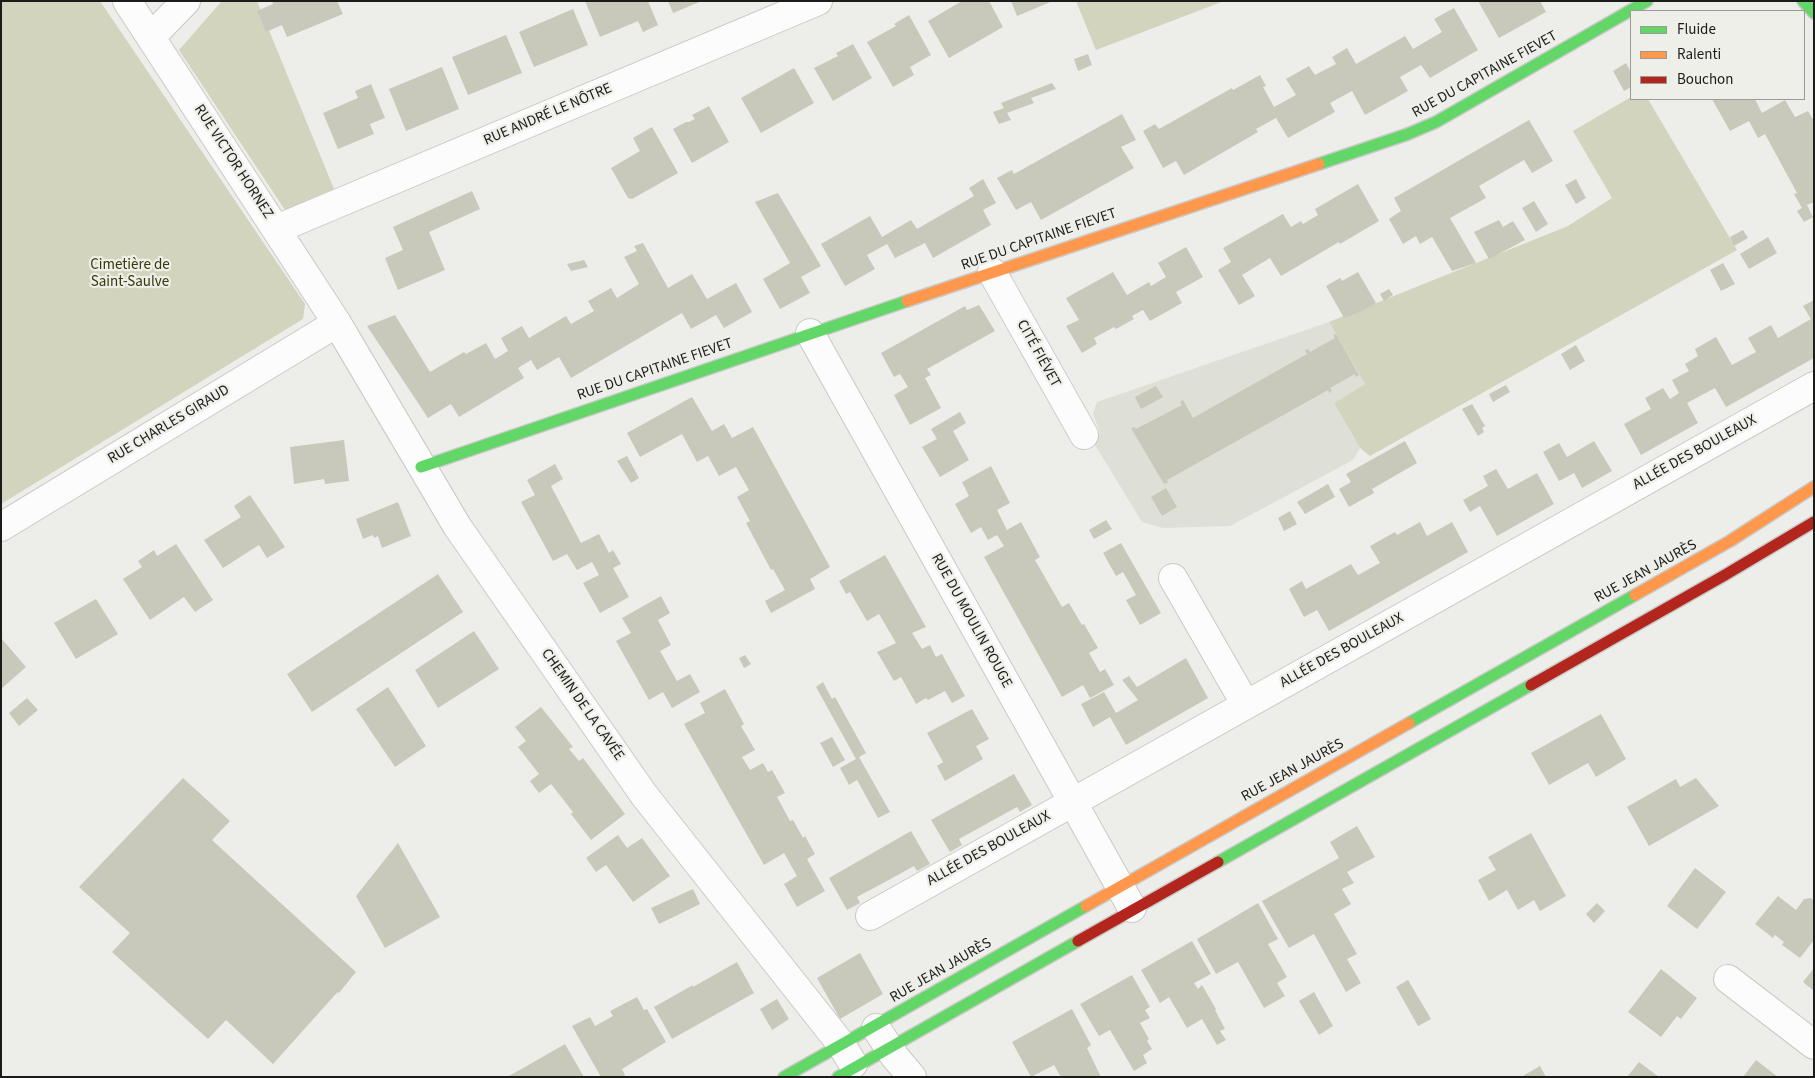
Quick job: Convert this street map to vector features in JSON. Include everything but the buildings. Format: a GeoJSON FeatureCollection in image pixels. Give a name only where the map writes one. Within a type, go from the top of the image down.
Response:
{"type":"FeatureCollection","features":[{"type":"Feature","properties":{"kind":"main road","name":"RUE DU CAPITAINE FIEVET"},"geometry":{"type":"LineString","coordinates":[[1631,10],[1647,1]]}},
{"type":"Feature","properties":{"kind":"main road"},"geometry":{"type":"LineString","coordinates":[[1803,1],[1814,12]]}},
{"type":"Feature","properties":{"kind":"main road","name":"RUE DU CAPITAINE FIEVET"},"geometry":{"type":"LineString","coordinates":[[422,467],[810,333],[1408,134],[1436,122],[1630,11]]}},
{"type":"Feature","properties":{"kind":"main road","name":"RUE JEAN JAURÈS"},"geometry":{"type":"LineString","coordinates":[[784,1077],[845,1063],[882,1037],[1126,898],[1730,541],[1814,487]]}},
{"type":"Feature","properties":{"kind":"main road","name":"RUE JEAN JAURÈS"},"geometry":{"type":"LineString","coordinates":[[845,1063],[882,1037],[1126,898],[1725,575],[1814,522]]}},
{"type":"Feature","properties":{"kind":"street","name":"RUE VICTOR HORNEZ"},"geometry":{"type":"LineString","coordinates":[[127,1],[337,324]]}},
{"type":"Feature","properties":{"kind":"street"},"geometry":{"type":"LineString","coordinates":[[151,36],[186,1]]}},
{"type":"Feature","properties":{"kind":"street","name":"RUE ANDRÉ LE NÔTRE"},"geometry":{"type":"LineString","coordinates":[[277,230],[818,1]]}},
{"type":"Feature","properties":{"kind":"street","name":"CITÉ FIÉVET"},"geometry":{"type":"LineString","coordinates":[[992,272],[1084,435]]}},
{"type":"Feature","properties":{"kind":"street","name":"CHEMIN DE LA CAVÉE"},"geometry":{"type":"LineString","coordinates":[[337,324],[457,526],[640,789],[845,1063]]}},
{"type":"Feature","properties":{"kind":"street","name":"RUE CHARLES GIRAUD"},"geometry":{"type":"LineString","coordinates":[[1,527],[337,324]]}},
{"type":"Feature","properties":{"kind":"street","name":"RUE DU MOULIN ROUGE"},"geometry":{"type":"LineString","coordinates":[[810,333],[1126,898]]}},
{"type":"Feature","properties":{"kind":"street","name":"ALLÉE DES BOULEAUX"},"geometry":{"type":"LineString","coordinates":[[870,916],[1814,386]]}},
{"type":"Feature","properties":{"kind":"street"},"geometry":{"type":"LineString","coordinates":[[1173,578],[1246,705]]}},
{"type":"Feature","properties":{"kind":"street"},"geometry":{"type":"LineString","coordinates":[[1728,979],[1814,1045]]}},
{"type":"Feature","properties":{"kind":"street"},"geometry":{"type":"LineString","coordinates":[[882,1037],[912,1077]]}},
{"type":"Feature","properties":{"kind":"shaded area"},"geometry":{"type":"Polygon","coordinates":[[[1329,322],[1365,384],[1334,403],[1360,448],[1353,460],[1230,526],[1163,528],[1142,522],[1092,440],[1100,433],[1093,413],[1097,402],[1329,322]]]}},
{"type":"Feature","properties":{"kind":"green space","name":"Cimetière de Saint-Saulve"},"geometry":{"type":"Polygon","coordinates":[[[1,1],[100,1],[305,304],[303,319],[1,504],[1,1]]]}},
{"type":"Feature","properties":{"kind":"green space"},"geometry":{"type":"Polygon","coordinates":[[[222,1],[257,1],[334,189],[285,210],[179,50],[222,1]]]}},
{"type":"Feature","properties":{"kind":"green space"},"geometry":{"type":"Polygon","coordinates":[[[1076,1],[1224,1],[1096,50],[1076,1]]]}},
{"type":"Feature","properties":{"kind":"green space"},"geometry":{"type":"Polygon","coordinates":[[[1630,98],[1630,100],[1649,100],[1737,250],[1370,456],[1360,448],[1334,403],[1365,384],[1329,322],[1568,226],[1612,198],[1573,131],[1630,98]]]}},
{"type":"Feature","properties":{"kind":"traffic: fast"},"geometry":{"type":"LineString","coordinates":[[1631,10],[1647,1]]}},
{"type":"Feature","properties":{"kind":"traffic: fast"},"geometry":{"type":"LineString","coordinates":[[1803,1],[1814,13]]}},
{"type":"Feature","properties":{"kind":"traffic: fast"},"geometry":{"type":"LineString","coordinates":[[1319,164],[1408,134],[1436,122],[1630,11]]}},
{"type":"Feature","properties":{"kind":"traffic: fast"},"geometry":{"type":"LineString","coordinates":[[421,467],[907,301]]}},
{"type":"Feature","properties":{"kind":"traffic: fast"},"geometry":{"type":"LineString","coordinates":[[1409,723],[1635,595]]}},
{"type":"Feature","properties":{"kind":"traffic: fast"},"geometry":{"type":"LineString","coordinates":[[1218,862],[1531,685]]}},
{"type":"Feature","properties":{"kind":"traffic: fast"},"geometry":{"type":"LineString","coordinates":[[784,1077],[1086,906]]}},
{"type":"Feature","properties":{"kind":"traffic: fast"},"geometry":{"type":"LineString","coordinates":[[838,1077],[1078,941]]}},
{"type":"Feature","properties":{"kind":"traffic: slow"},"geometry":{"type":"LineString","coordinates":[[907,301],[1319,164]]}},
{"type":"Feature","properties":{"kind":"traffic: slow"},"geometry":{"type":"LineString","coordinates":[[1635,595],[1730,541],[1814,487]]}},
{"type":"Feature","properties":{"kind":"traffic: slow"},"geometry":{"type":"LineString","coordinates":[[1086,906],[1409,723]]}},
{"type":"Feature","properties":{"kind":"traffic: jam"},"geometry":{"type":"LineString","coordinates":[[1531,685],[1725,575],[1814,522]]}},
{"type":"Feature","properties":{"kind":"traffic: jam"},"geometry":{"type":"LineString","coordinates":[[1078,941],[1218,862]]}}]}
